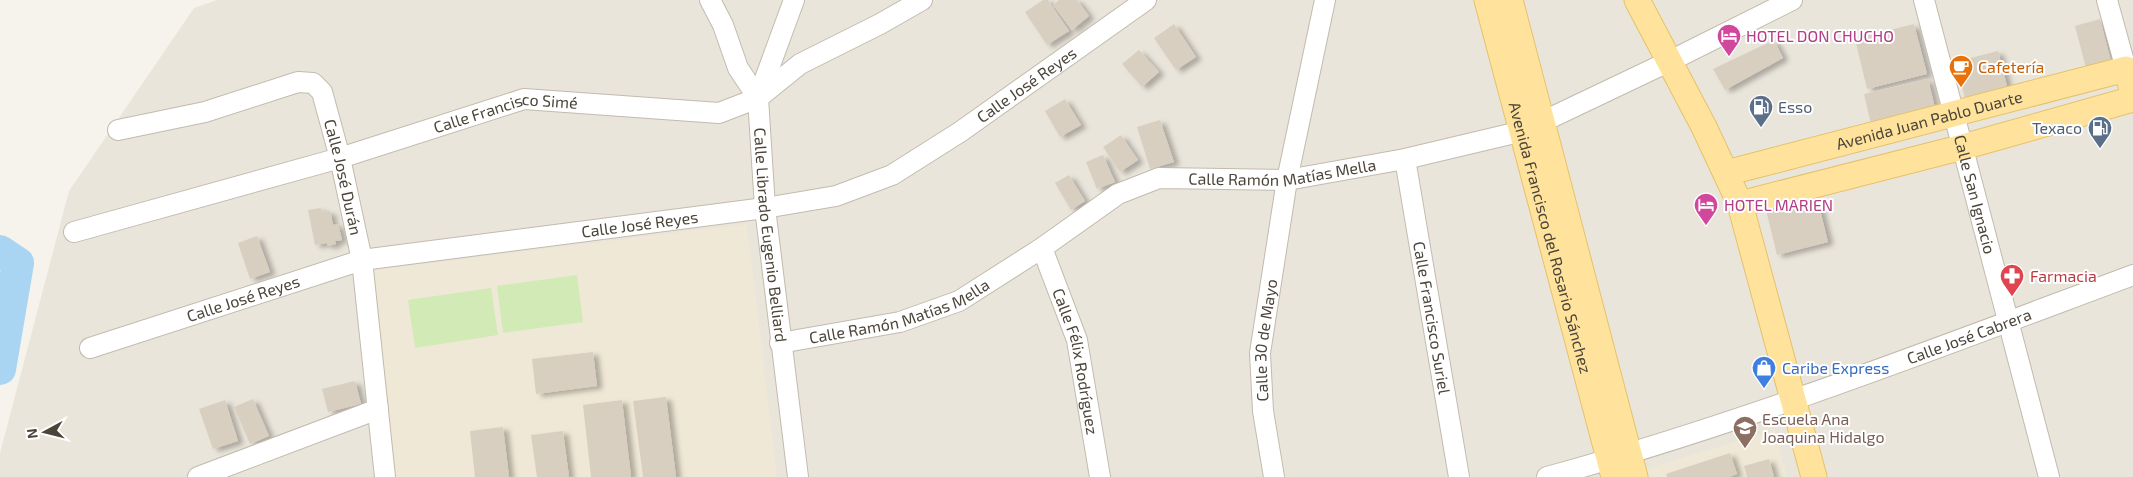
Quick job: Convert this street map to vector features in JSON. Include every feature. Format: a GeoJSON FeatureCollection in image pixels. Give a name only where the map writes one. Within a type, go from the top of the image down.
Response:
{"type":"FeatureCollection","features":[{"type":"Feature","properties":{"kind":"main road","name":"Avenida Francisco del Rosario Sánchez"},"geometry":{"type":"LineString","coordinates":[[1486,0],[1533,127]]}},
{"type":"Feature","properties":{"kind":"main road","name":"Avenida Francisco del Rosario Sánchez"},"geometry":{"type":"LineString","coordinates":[[1510,0],[1533,127],[1622,467]]}},
{"type":"Feature","properties":{"kind":"main road"},"geometry":{"type":"LineString","coordinates":[[1638,0],[1740,204],[1814,477]]}},
{"type":"Feature","properties":{"kind":"main road","name":"Avenida Juan Pablo Duarte"},"geometry":{"type":"LineString","coordinates":[[1726,173],[1953,114],[2131,76]]}},
{"type":"Feature","properties":{"kind":"main road","name":"Avenida Juan Pablo Duarte"},"geometry":{"type":"LineString","coordinates":[[1740,204],[1963,147],[2133,99]]}},
{"type":"Feature","properties":{"kind":"street"},"geometry":{"type":"LineString","coordinates":[[710,0],[723,25],[738,68],[758,98]]}},
{"type":"Feature","properties":{"kind":"street","name":"Calle Librado Eugenio Belliard"},"geometry":{"type":"LineString","coordinates":[[794,0],[758,98],[765,208],[780,343],[798,477]]}},
{"type":"Feature","properties":{"kind":"street","name":"Calle Francisco Simé"},"geometry":{"type":"LineString","coordinates":[[74,232],[340,158],[524,99],[719,113],[758,98],[800,64],[880,24],[922,0]]}},
{"type":"Feature","properties":{"kind":"street","name":"Calle José Reyes"},"geometry":{"type":"LineString","coordinates":[[90,348],[362,260],[765,208],[836,196],[892,174],[960,132],[1146,0]]}},
{"type":"Feature","properties":{"kind":"street","name":"Calle 30 de Mayo"},"geometry":{"type":"LineString","coordinates":[[1274,477],[1263,411],[1260,353],[1287,180],[1324,0]]}},
{"type":"Feature","properties":{"kind":"street","name":"Calle Ramón Matías Mella"},"geometry":{"type":"LineString","coordinates":[[780,343],[900,322],[959,301],[1042,248],[1118,194],[1159,178],[1287,180],[1405,159],[1533,127],[1792,0]]}},
{"type":"Feature","properties":{"kind":"street","name":"Calle San Ignacio"},"geometry":{"type":"LineString","coordinates":[[1924,0],[2050,477]]}},
{"type":"Feature","properties":{"kind":"street"},"geometry":{"type":"LineString","coordinates":[[2107,0],[2131,76]]}},
{"type":"Feature","properties":{"kind":"street","name":"Calle José Durán"},"geometry":{"type":"LineString","coordinates":[[118,130],[204,112],[298,82],[313,83],[322,92],[340,158],[362,260],[385,477]]}},
{"type":"Feature","properties":{"kind":"street","name":"Calle Francisco Suriel"},"geometry":{"type":"LineString","coordinates":[[1405,159],[1459,477]]}},
{"type":"Feature","properties":{"kind":"street","name":"Calle Félix Rodríguez"},"geometry":{"type":"LineString","coordinates":[[1042,248],[1077,340],[1100,477]]}},
{"type":"Feature","properties":{"kind":"street","name":"Calle José Cabrera"},"geometry":{"type":"LineString","coordinates":[[1548,477],[1622,467],[1793,400],[2133,275]]}},
{"type":"Feature","properties":{"kind":"street"},"geometry":{"type":"LineString","coordinates":[[198,477],[378,410]]}},
{"type":"Feature","properties":{"kind":"shaded area"},"geometry":{"type":"Polygon","coordinates":[[[217,0],[2133,0],[2133,477],[0,477],[0,453],[69,191],[194,8],[217,0]]]}},
{"type":"Feature","properties":{"kind":"shaded area"},"geometry":{"type":"Polygon","coordinates":[[[747,224],[777,477],[395,477],[374,270],[747,224]]]}},
{"type":"Feature","properties":{"kind":"shaded area","name":"Escuela Ana Joaquina Hidalgo"},"geometry":{"type":"Polygon","coordinates":[[[1774,430],[1787,477],[1648,477],[1646,469],[1774,430]]]}},
{"type":"Feature","properties":{"kind":"green space"},"geometry":{"type":"Polygon","coordinates":[[[577,275],[583,322],[503,333],[497,286],[577,275]]]}},
{"type":"Feature","properties":{"kind":"green space"},"geometry":{"type":"Polygon","coordinates":[[[491,288],[498,335],[415,348],[408,300],[491,288]]]}},
{"type":"Feature","properties":{"kind":"building"},"geometry":{"type":"Polygon","coordinates":[[[1043,0],[1048,0],[1069,31],[1047,45],[1025,12],[1043,0]]]}},
{"type":"Feature","properties":{"kind":"building"},"geometry":{"type":"Polygon","coordinates":[[[1059,0],[1077,0],[1089,16],[1072,30],[1053,5],[1059,0]]]}},
{"type":"Feature","properties":{"kind":"building"},"geometry":{"type":"Polygon","coordinates":[[[2100,19],[2112,65],[2087,72],[2075,26],[2100,19]]]}},
{"type":"Feature","properties":{"kind":"building"},"geometry":{"type":"Polygon","coordinates":[[[1174,24],[1196,57],[1176,70],[1154,38],[1174,24]]]}},
{"type":"Feature","properties":{"kind":"building"},"geometry":{"type":"Polygon","coordinates":[[[1914,24],[1927,74],[1867,89],[1855,39],[1914,24]]]}},
{"type":"Feature","properties":{"kind":"building"},"geometry":{"type":"Polygon","coordinates":[[[1774,40],[1783,58],[1725,90],[1713,69],[1774,40]]]}},
{"type":"Feature","properties":{"kind":"building"},"geometry":{"type":"Polygon","coordinates":[[[1139,50],[1159,72],[1142,87],[1122,64],[1139,50]]]}},
{"type":"Feature","properties":{"kind":"building"},"geometry":{"type":"Polygon","coordinates":[[[1998,51],[2009,94],[1967,105],[1955,62],[1998,51]]]}},
{"type":"Feature","properties":{"kind":"building"},"geometry":{"type":"Polygon","coordinates":[[[1928,79],[1936,112],[1872,128],[1864,94],[1928,79]]]}},
{"type":"Feature","properties":{"kind":"building"},"geometry":{"type":"Polygon","coordinates":[[[1065,99],[1081,125],[1060,137],[1045,111],[1065,99]]]}},
{"type":"Feature","properties":{"kind":"building"},"geometry":{"type":"Polygon","coordinates":[[[1160,120],[1174,162],[1150,169],[1137,127],[1160,120]]]}},
{"type":"Feature","properties":{"kind":"building"},"geometry":{"type":"Polygon","coordinates":[[[1121,135],[1138,160],[1120,172],[1103,147],[1121,135]]]}},
{"type":"Feature","properties":{"kind":"building"},"geometry":{"type":"Polygon","coordinates":[[[1103,155],[1115,182],[1097,189],[1086,162],[1103,155]]]}},
{"type":"Feature","properties":{"kind":"building"},"geometry":{"type":"Polygon","coordinates":[[[1069,175],[1085,201],[1071,210],[1055,183],[1069,175]]]}},
{"type":"Feature","properties":{"kind":"building"},"geometry":{"type":"Polygon","coordinates":[[[1817,198],[1828,242],[1777,255],[1766,210],[1817,198]]]}},
{"type":"Feature","properties":{"kind":"building"},"geometry":{"type":"Polygon","coordinates":[[[321,208],[322,212],[330,211],[333,225],[338,224],[342,240],[335,241],[336,244],[327,246],[327,243],[315,245],[308,210],[321,208]]]}},
{"type":"Feature","properties":{"kind":"building"},"geometry":{"type":"Polygon","coordinates":[[[257,236],[270,272],[250,279],[238,243],[257,236]]]}},
{"type":"Feature","properties":{"kind":"building"},"geometry":{"type":"Polygon","coordinates":[[[593,352],[597,386],[536,394],[532,359],[593,352]]]}},
{"type":"Feature","properties":{"kind":"building"},"geometry":{"type":"Polygon","coordinates":[[[355,381],[361,404],[328,412],[322,389],[355,381]]]}},
{"type":"Feature","properties":{"kind":"building"},"geometry":{"type":"Polygon","coordinates":[[[666,397],[676,477],[643,477],[633,401],[666,397]]]}},
{"type":"Feature","properties":{"kind":"building"},"geometry":{"type":"Polygon","coordinates":[[[253,399],[269,436],[250,444],[234,407],[253,399]]]}},
{"type":"Feature","properties":{"kind":"building"},"geometry":{"type":"Polygon","coordinates":[[[225,400],[238,441],[213,449],[199,409],[225,400]]]}},
{"type":"Feature","properties":{"kind":"building"},"geometry":{"type":"Polygon","coordinates":[[[622,400],[631,477],[591,477],[583,405],[622,400]]]}},
{"type":"Feature","properties":{"kind":"building"},"geometry":{"type":"Polygon","coordinates":[[[503,427],[509,477],[475,477],[470,431],[503,427]]]}},
{"type":"Feature","properties":{"kind":"building"},"geometry":{"type":"Polygon","coordinates":[[[563,431],[569,477],[537,477],[531,435],[563,431]]]}},
{"type":"Feature","properties":{"kind":"building"},"geometry":{"type":"Polygon","coordinates":[[[1730,453],[1737,474],[1729,477],[1667,477],[1666,474],[1730,453]]]}},
{"type":"Feature","properties":{"kind":"building"},"geometry":{"type":"Polygon","coordinates":[[[1769,459],[1774,477],[1747,477],[1744,466],[1769,459]]]}},
{"type":"Feature","properties":{"kind":"waterway"},"geometry":{"type":"LineString","coordinates":[[0,251],[18,263],[0,369]]}},
{"type":"Feature","properties":{"kind":"place","name":"HOTEL DON CHUCHO"},"geometry":{"type":"Point","coordinates":[1729,57]}},
{"type":"Feature","properties":{"kind":"place","name":"Cafetería"},"geometry":{"type":"Point","coordinates":[1961,88]}},
{"type":"Feature","properties":{"kind":"place","name":"Esso"},"geometry":{"type":"Point","coordinates":[1761,128]}},
{"type":"Feature","properties":{"kind":"place","name":"Texaco"},"geometry":{"type":"Point","coordinates":[2100,149]}},
{"type":"Feature","properties":{"kind":"place","name":"HOTEL MARIEN"},"geometry":{"type":"Point","coordinates":[1706,226]}},
{"type":"Feature","properties":{"kind":"place","name":"Farmacia"},"geometry":{"type":"Point","coordinates":[2012,297]}},
{"type":"Feature","properties":{"kind":"place","name":"Caribe Express"},"geometry":{"type":"Point","coordinates":[1764,389]}},
{"type":"Feature","properties":{"kind":"place","name":"Escuela Ana Joaquina Hidalgo"},"geometry":{"type":"Point","coordinates":[1745,449]}}]}
